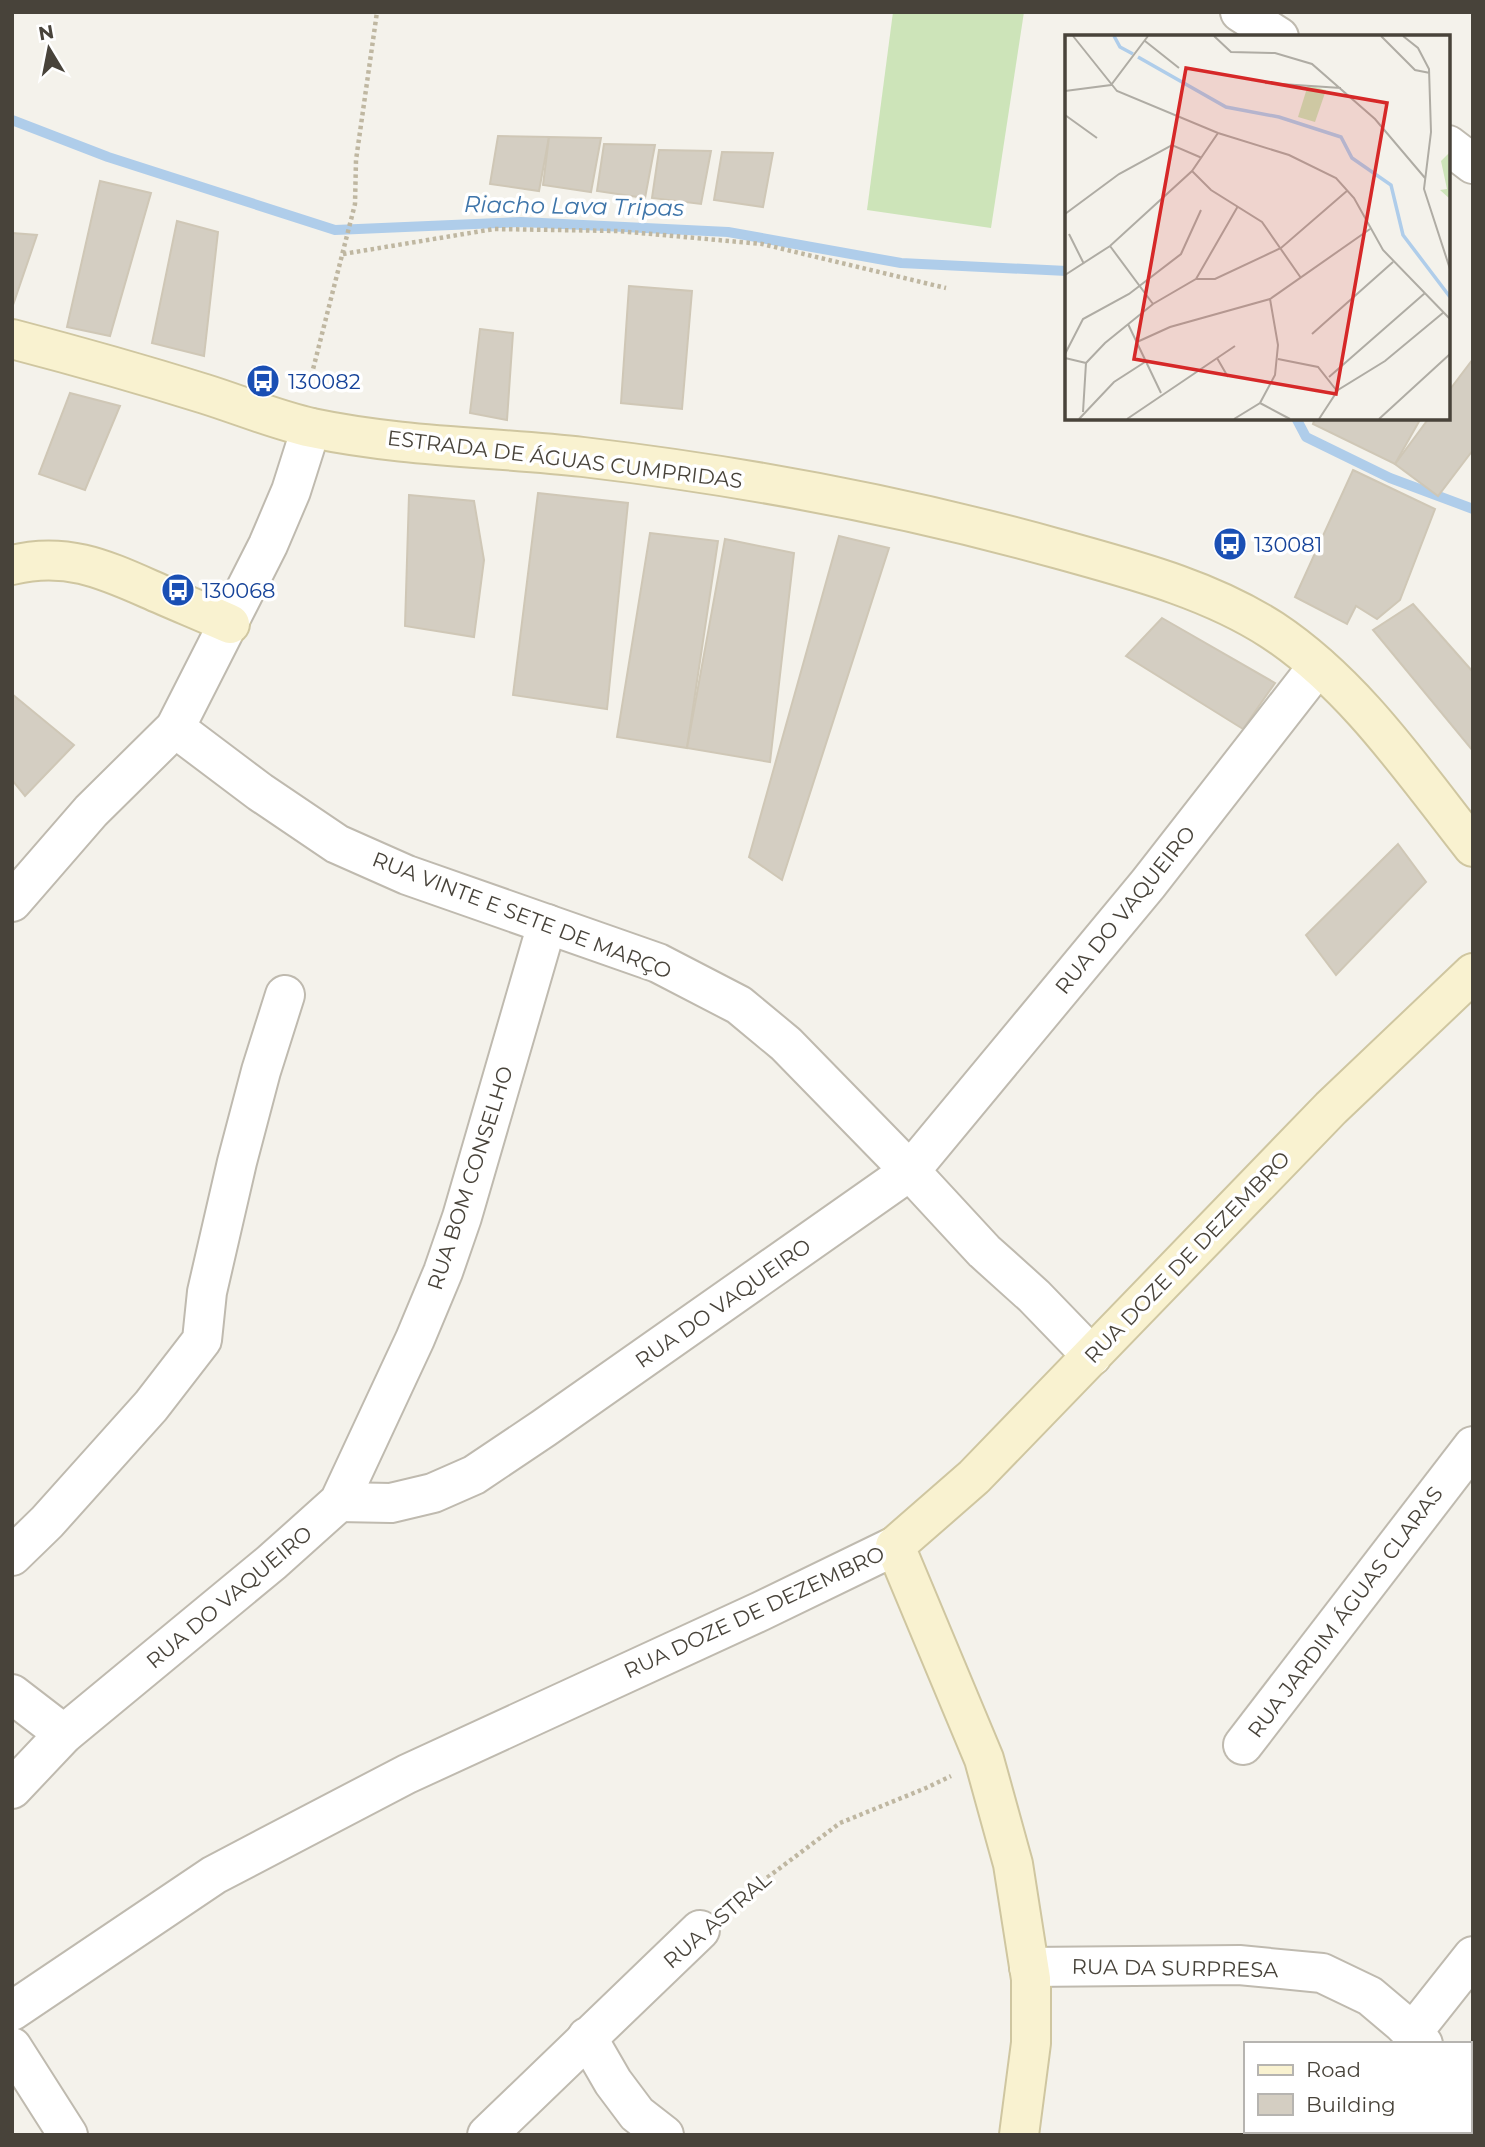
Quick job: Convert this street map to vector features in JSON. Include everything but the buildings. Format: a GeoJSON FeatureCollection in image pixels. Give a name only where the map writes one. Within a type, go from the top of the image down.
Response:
{"type":"FeatureCollection","features":[{"type":"Feature","properties":{"kind":"street"},"geometry":{"type":"LineString","coordinates":[[1240,12],[1276,35]]}},
{"type":"Feature","properties":{"kind":"street"},"geometry":{"type":"LineString","coordinates":[[1450,147],[1473,164]]}},
{"type":"Feature","properties":{"kind":"street","name":"ESTRADA DE ÁGUAS CUMPRIDAS"},"geometry":{"type":"LineString","coordinates":[[12,339],[205,394],[305,426],[440,446],[579,457],[688,471],[848,497],[961,522],[1149,574],[1216,600],[1272,631],[1318,666],[1370,718],[1473,847]]}},
{"type":"Feature","properties":{"kind":"street"},"geometry":{"type":"LineString","coordinates":[[12,902],[91,811],[175,728],[229,624],[291,491],[305,426]]}},
{"type":"Feature","properties":{"kind":"street"},"geometry":{"type":"LineString","coordinates":[[12,565],[35,559],[64,560],[101,568],[229,624]]}},
{"type":"Feature","properties":{"kind":"street","name":"RUA DO VAQUEIRO"},"geometry":{"type":"LineString","coordinates":[[12,1789],[64,1734],[272,1562],[339,1502],[391,1503],[433,1493],[474,1475],[910,1171],[1148,884],[1318,666]]}},
{"type":"Feature","properties":{"kind":"street","name":"RUA VINTE E SETE DE MARÇO"},"geometry":{"type":"LineString","coordinates":[[175,728],[261,793],[337,844],[407,875],[658,963],[738,1005],[786,1044],[984,1251],[1034,1296],[1092,1356]]}},
{"type":"Feature","properties":{"kind":"street","name":"RUA BOM CONSELHO"},"geometry":{"type":"LineString","coordinates":[[339,1502],[443,1272],[462,1217],[547,924]]}},
{"type":"Feature","properties":{"kind":"street","name":"RUA DOZE DE DEZEMBRO"},"geometry":{"type":"LineString","coordinates":[[12,2011],[214,1875],[238,1862],[407,1774],[761,1611],[895,1546],[974,1477],[1331,1108],[1473,973]]}},
{"type":"Feature","properties":{"kind":"street"},"geometry":{"type":"LineString","coordinates":[[12,1556],[47,1522],[151,1406],[202,1340],[208,1292],[237,1162],[285,995]]}},
{"type":"Feature","properties":{"kind":"street","name":"RUA JARDIM ÁGUAS CLARAS"},"geometry":{"type":"LineString","coordinates":[[1243,1745],[1473,1446]]}},
{"type":"Feature","properties":{"kind":"street"},"geometry":{"type":"LineString","coordinates":[[895,1546],[984,1759],[1013,1864],[1029,1967],[1031,2043],[1019,2135]]}},
{"type":"Feature","properties":{"kind":"street"},"geometry":{"type":"LineString","coordinates":[[12,1694],[64,1734]]}},
{"type":"Feature","properties":{"kind":"street","name":"RUA ASTRAL"},"geometry":{"type":"LineString","coordinates":[[487,2135],[701,1930]]}},
{"type":"Feature","properties":{"kind":"street"},"geometry":{"type":"LineString","coordinates":[[1417,2038],[1473,1956]]}},
{"type":"Feature","properties":{"kind":"street","name":"RUA DA SURPRESA"},"geometry":{"type":"LineString","coordinates":[[1029,1967],[1239,1965],[1322,1973],[1370,1996],[1417,2038]]}},
{"type":"Feature","properties":{"kind":"street"},"geometry":{"type":"LineString","coordinates":[[587,2037],[613,2082],[637,2114],[664,2135]]}},
{"type":"Feature","properties":{"kind":"street"},"geometry":{"type":"LineString","coordinates":[[12,2047],[68,2135]]}},
{"type":"Feature","properties":{"kind":"path"},"geometry":{"type":"LineString","coordinates":[[305,426],[355,204],[356,160],[377,12]]}},
{"type":"Feature","properties":{"kind":"path"},"geometry":{"type":"LineString","coordinates":[[343,254],[494,229],[618,231],[762,244],[946,288]]}},
{"type":"Feature","properties":{"kind":"path","name":"RUA ASTRAL"},"geometry":{"type":"LineString","coordinates":[[701,1930],[745,1892],[840,1823],[926,1788],[984,1759]]}},
{"type":"Feature","properties":{"kind":"green space"},"geometry":{"type":"Polygon","coordinates":[[[893,12],[1024,12],[991,228],[867,210],[893,12]]]}},
{"type":"Feature","properties":{"kind":"waterway","name":"Riacho Lava Tripas"},"geometry":{"type":"LineString","coordinates":[[12,120],[108,157],[335,230],[521,222],[728,232],[901,263],[1065,271]]}},
{"type":"Feature","properties":{"kind":"waterway","name":"Riacho Lava Tripas"},"geometry":{"type":"LineString","coordinates":[[1297,420],[1306,437],[1390,478],[1473,509]]}},
{"type":"Feature","properties":{"kind":"place","name":"130082"},"geometry":{"type":"Point","coordinates":[263,381]}},
{"type":"Feature","properties":{"kind":"place","name":"130081"},"geometry":{"type":"Point","coordinates":[1230,544]}},
{"type":"Feature","properties":{"kind":"place","name":"130068"},"geometry":{"type":"Point","coordinates":[178,590]}}]}
